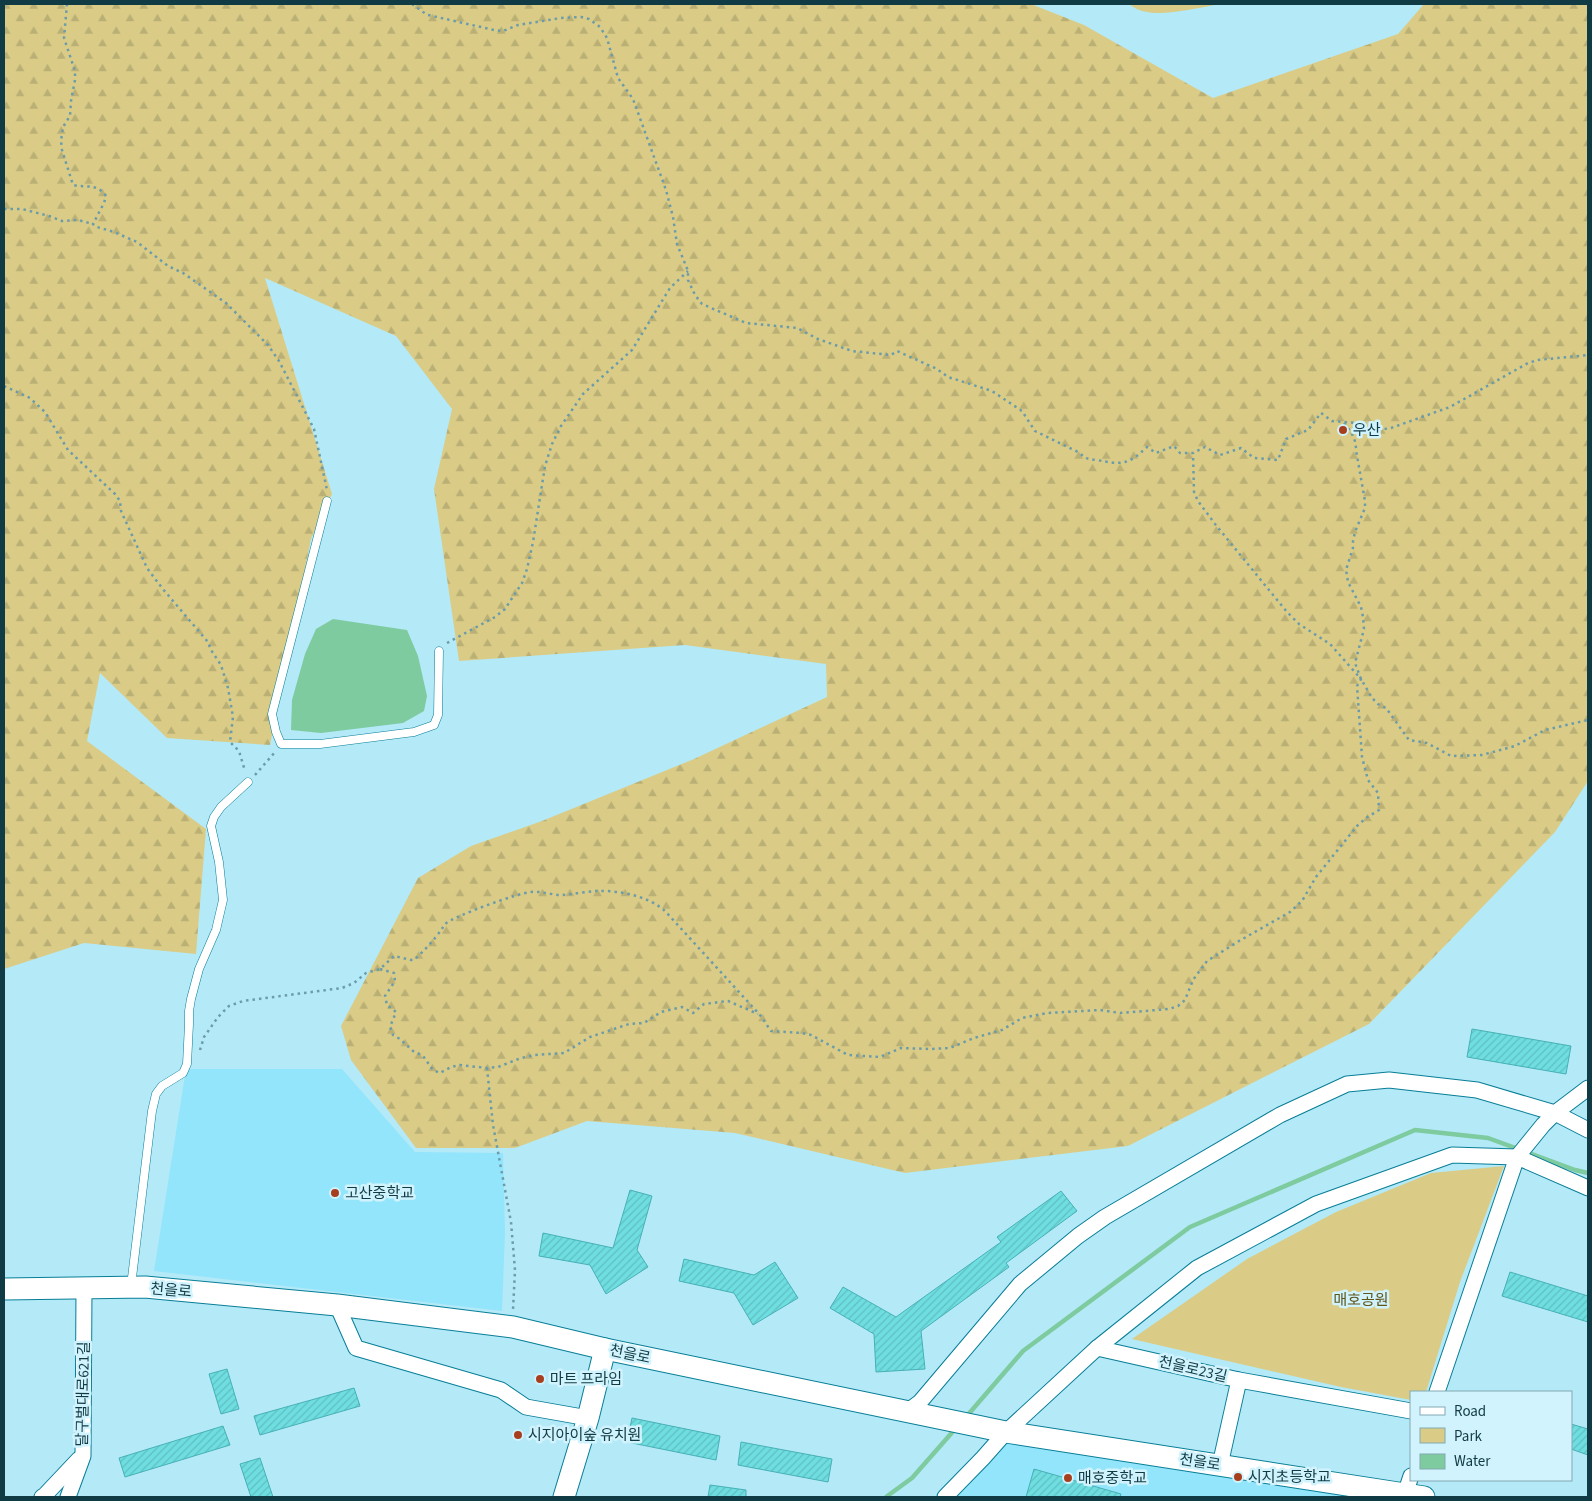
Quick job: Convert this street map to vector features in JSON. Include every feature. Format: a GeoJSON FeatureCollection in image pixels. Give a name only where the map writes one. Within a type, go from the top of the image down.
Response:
{"type":"FeatureCollection","features":[{"type":"Feature","properties":{"kind":"street"},"geometry":{"type":"LineString","coordinates":[[915,1413],[920,1402],[1020,1284],[1078,1236],[1105,1217],[1280,1114],[1330,1091],[1347,1084],[1389,1080],[1477,1090],[1556,1113],[1588,1130]]}},
{"type":"Feature","properties":{"kind":"street"},"geometry":{"type":"LineString","coordinates":[[1437,1391],[1517,1157],[1543,1125],[1588,1088]]}},
{"type":"Feature","properties":{"kind":"street"},"geometry":{"type":"LineString","coordinates":[[945,1497],[1006,1432],[1097,1348],[1197,1268],[1316,1204],[1452,1155],[1517,1157],[1588,1188]]}},
{"type":"Feature","properties":{"kind":"street","name":"달구벌대로621길"},"geometry":{"type":"LineString","coordinates":[[68,1497],[83,1456],[84,1288]]}},
{"type":"Feature","properties":{"kind":"street","name":"천을로"},"geometry":{"type":"LineString","coordinates":[[4,1289],[145,1288],[338,1305],[512,1327],[606,1349],[1006,1432],[1220,1465],[1411,1491]]}},
{"type":"Feature","properties":{"kind":"street"},"geometry":{"type":"LineString","coordinates":[[338,1305],[356,1348],[501,1390],[526,1407],[588,1418]]}},
{"type":"Feature","properties":{"kind":"street","name":"천을로23길"},"geometry":{"type":"LineString","coordinates":[[1097,1348],[1239,1380],[1410,1411]]}},
{"type":"Feature","properties":{"kind":"street"},"geometry":{"type":"LineString","coordinates":[[564,1497],[588,1418],[606,1349]]}},
{"type":"Feature","properties":{"kind":"street"},"geometry":{"type":"LineString","coordinates":[[1220,1465],[1239,1380]]}},
{"type":"Feature","properties":{"kind":"street"},"geometry":{"type":"LineString","coordinates":[[42,1497],[83,1456]]}},
{"type":"Feature","properties":{"kind":"lane"},"geometry":{"type":"LineString","coordinates":[[327,501],[272,714],[281,744],[320,744],[414,732],[434,725],[438,715],[440,651]]}},
{"type":"Feature","properties":{"kind":"lane"},"geometry":{"type":"LineString","coordinates":[[131,1288],[152,1111],[156,1094],[162,1086],[183,1073],[187,1064],[191,999],[199,969],[216,930],[223,900],[219,862],[211,826],[214,817],[221,807],[248,782]]}},
{"type":"Feature","properties":{"kind":"path"},"geometry":{"type":"LineString","coordinates":[[67,4],[64,38],[75,71],[76,80],[70,116],[63,127],[62,150],[73,185],[96,187],[106,196],[93,224]]}},
{"type":"Feature","properties":{"kind":"path"},"geometry":{"type":"LineString","coordinates":[[412,4],[428,15],[503,31],[518,24],[581,17],[589,19],[600,28],[607,38],[618,78],[633,99],[666,190],[674,217],[678,244],[688,270],[688,280],[695,295],[702,304],[746,323],[797,328],[818,339],[852,350],[891,355],[896,351],[937,369],[954,379],[992,391],[1022,412],[1035,430],[1080,453],[1084,458],[1117,464],[1127,462],[1139,455],[1147,447],[1156,453],[1174,446],[1180,453],[1193,453],[1205,447],[1220,455],[1241,448],[1254,458],[1278,460],[1286,439],[1308,430],[1321,414],[1332,421],[1370,424],[1372,431],[1391,428],[1450,407],[1528,363],[1538,360],[1588,355]]}},
{"type":"Feature","properties":{"kind":"path"},"geometry":{"type":"LineString","coordinates":[[4,209],[22,209],[62,221],[78,220],[137,242],[168,266],[183,273],[233,308],[268,345],[279,361],[314,429],[328,492],[327,501]]}},
{"type":"Feature","properties":{"kind":"path"},"geometry":{"type":"LineString","coordinates":[[440,651],[442,645],[495,617],[505,609],[522,583],[533,542],[545,466],[560,426],[583,394],[632,350],[670,288],[688,270]]}},
{"type":"Feature","properties":{"kind":"path"},"geometry":{"type":"LineString","coordinates":[[4,386],[30,398],[45,412],[68,450],[115,494],[120,501],[121,510],[144,562],[162,588],[208,642],[211,650],[222,665],[233,717],[230,742],[239,751],[248,782]]}},
{"type":"Feature","properties":{"kind":"path"},"geometry":{"type":"LineString","coordinates":[[1343,421],[1353,434],[1356,443],[1365,501],[1364,513],[1355,532],[1353,548],[1346,570],[1348,582],[1361,607],[1363,617],[1364,630],[1355,663],[1361,679],[1372,698],[1386,708],[1410,740],[1427,743],[1451,756],[1494,753],[1523,743],[1545,730],[1588,720]]}},
{"type":"Feature","properties":{"kind":"path"},"geometry":{"type":"LineString","coordinates":[[1193,453],[1194,492],[1215,524],[1298,624],[1330,644],[1361,679]]}},
{"type":"Feature","properties":{"kind":"path"},"geometry":{"type":"LineString","coordinates":[[187,1064],[198,1055],[204,1037],[229,1006],[243,1001],[342,988],[354,984],[366,973],[380,969],[394,956],[411,960],[415,959],[446,923],[469,912],[529,892],[538,891],[561,895],[607,891],[649,900],[658,905],[760,1015],[771,1031],[811,1035],[848,1055],[880,1057],[901,1048],[950,1048],[974,1038],[1002,1030],[1022,1018],[1047,1013],[1100,1010],[1120,1014],[1169,1009],[1178,1006],[1185,1000],[1193,980],[1207,961],[1290,912],[1302,901],[1316,877],[1357,826],[1379,810],[1378,794],[1368,780],[1362,757],[1357,686],[1361,679]]}},
{"type":"Feature","properties":{"kind":"path"},"geometry":{"type":"LineString","coordinates":[[248,782],[281,744]]}},
{"type":"Feature","properties":{"kind":"path"},"geometry":{"type":"LineString","coordinates":[[380,969],[394,973],[395,982],[385,996],[387,1005],[396,1012],[390,1027],[392,1035],[423,1056],[434,1070],[440,1073],[460,1065],[498,1068],[521,1058],[564,1053],[590,1037],[629,1024],[644,1023],[661,1012],[682,1007],[693,1013],[704,1004],[728,1001],[760,1015]]}},
{"type":"Feature","properties":{"kind":"path"},"geometry":{"type":"LineString","coordinates":[[487,1068],[493,1125],[511,1222],[515,1270],[512,1327]]}},
{"type":"Feature","properties":{"kind":"shaded area","name":"고산중학교"},"geometry":{"type":"Polygon","coordinates":[[[186,1069],[342,1069],[415,1152],[503,1153],[505,1232],[502,1311],[154,1271],[186,1069]]]}},
{"type":"Feature","properties":{"kind":"shaded area","name":"매호중학교"},"geometry":{"type":"Polygon","coordinates":[[[1006,1432],[1404,1497],[935,1497],[1006,1432]]]}},
{"type":"Feature","properties":{"kind":"green space"},"geometry":{"type":"Polygon","coordinates":[[[4,4],[1031,4],[1084,25],[1213,98],[1398,34],[1424,4],[1588,4],[1588,781],[1555,832],[1369,1024],[1128,1146],[905,1173],[735,1133],[587,1121],[515,1148],[416,1148],[351,1060],[341,1026],[418,878],[471,846],[542,821],[694,759],[827,697],[826,664],[685,645],[459,661],[434,489],[452,409],[396,336],[265,278],[332,494],[311,539],[270,745],[167,738],[100,673],[87,741],[206,829],[196,954],[84,943],[4,969],[4,4]]]}},
{"type":"Feature","properties":{"kind":"green space"},"geometry":{"type":"Polygon","coordinates":[[[1129,4],[1221,4],[1173,12],[1154,13],[1144,12],[1129,4]]]}},
{"type":"Feature","properties":{"kind":"green space","name":"매호공원"},"geometry":{"type":"Polygon","coordinates":[[[1504,1166],[1460,1282],[1426,1391],[1410,1391],[1410,1400],[1341,1387],[1132,1339],[1247,1259],[1336,1212],[1431,1173],[1504,1166]]]}},
{"type":"Feature","properties":{"kind":"water"},"geometry":{"type":"Polygon","coordinates":[[[333,619],[407,630],[418,656],[427,696],[424,711],[403,723],[321,733],[291,730],[292,700],[305,654],[316,629],[333,619]]]}},
{"type":"Feature","properties":{"kind":"building"},"geometry":{"type":"Polygon","coordinates":[[[1472,1029],[1571,1046],[1566,1074],[1467,1057],[1472,1029]]]}},
{"type":"Feature","properties":{"kind":"building"},"geometry":{"type":"Polygon","coordinates":[[[630,1190],[652,1196],[637,1250],[648,1267],[606,1294],[590,1265],[539,1256],[543,1233],[613,1248],[630,1190]]]}},
{"type":"Feature","properties":{"kind":"building"},"geometry":{"type":"Polygon","coordinates":[[[1061,1191],[1077,1211],[1006,1263],[1009,1267],[921,1331],[925,1369],[876,1372],[874,1334],[830,1308],[843,1287],[896,1317],[1001,1242],[997,1237],[1061,1191]]]}},
{"type":"Feature","properties":{"kind":"building"},"geometry":{"type":"Polygon","coordinates":[[[684,1259],[754,1275],[775,1262],[798,1298],[753,1325],[734,1293],[679,1281],[684,1259]]]}},
{"type":"Feature","properties":{"kind":"building"},"geometry":{"type":"Polygon","coordinates":[[[1510,1272],[1588,1296],[1588,1322],[1502,1296],[1510,1272]]]}},
{"type":"Feature","properties":{"kind":"building"},"geometry":{"type":"Polygon","coordinates":[[[227,1369],[239,1409],[221,1414],[209,1374],[227,1369]]]}},
{"type":"Feature","properties":{"kind":"building"},"geometry":{"type":"Polygon","coordinates":[[[354,1388],[360,1406],[260,1435],[254,1416],[354,1388]]]}},
{"type":"Feature","properties":{"kind":"building"},"geometry":{"type":"Polygon","coordinates":[[[632,1418],[720,1436],[716,1460],[627,1442],[632,1418]]]}},
{"type":"Feature","properties":{"kind":"building"},"geometry":{"type":"Polygon","coordinates":[[[1572,1424],[1588,1429],[1588,1455],[1572,1449],[1572,1424]]]}},
{"type":"Feature","properties":{"kind":"building"},"geometry":{"type":"Polygon","coordinates":[[[223,1426],[230,1445],[125,1477],[119,1458],[223,1426]]]}},
{"type":"Feature","properties":{"kind":"building"},"geometry":{"type":"Polygon","coordinates":[[[741,1442],[832,1459],[828,1482],[738,1465],[741,1442]]]}},
{"type":"Feature","properties":{"kind":"building"},"geometry":{"type":"Polygon","coordinates":[[[260,1458],[273,1497],[251,1497],[240,1464],[260,1458]]]}},
{"type":"Feature","properties":{"kind":"building"},"geometry":{"type":"Polygon","coordinates":[[[1034,1469],[1121,1494],[1120,1497],[1026,1497],[1034,1469]]]}},
{"type":"Feature","properties":{"kind":"building"},"geometry":{"type":"Polygon","coordinates":[[[710,1485],[746,1490],[746,1497],[708,1497],[710,1485]]]}},
{"type":"Feature","properties":{"kind":"waterway"},"geometry":{"type":"LineString","coordinates":[[966,1417],[1023,1351],[1190,1227],[1415,1130],[1488,1138],[1588,1173]]}},
{"type":"Feature","properties":{"kind":"waterway"},"geometry":{"type":"LineString","coordinates":[[886,1497],[912,1478],[956,1428]]}},
{"type":"Feature","properties":{"kind":"place","name":"우산"},"geometry":{"type":"Point","coordinates":[1343,430]}},
{"type":"Feature","properties":{"kind":"place","name":"고산중학교"},"geometry":{"type":"Point","coordinates":[335,1193]}},
{"type":"Feature","properties":{"kind":"place","name":"마트 프라임"},"geometry":{"type":"Point","coordinates":[540,1379]}},
{"type":"Feature","properties":{"kind":"place","name":"시지아이숲 유치원"},"geometry":{"type":"Point","coordinates":[518,1435]}},
{"type":"Feature","properties":{"kind":"place","name":"시지초등학교"},"geometry":{"type":"Point","coordinates":[1238,1477]}},
{"type":"Feature","properties":{"kind":"place","name":"매호중학교"},"geometry":{"type":"Point","coordinates":[1068,1478]}}]}
